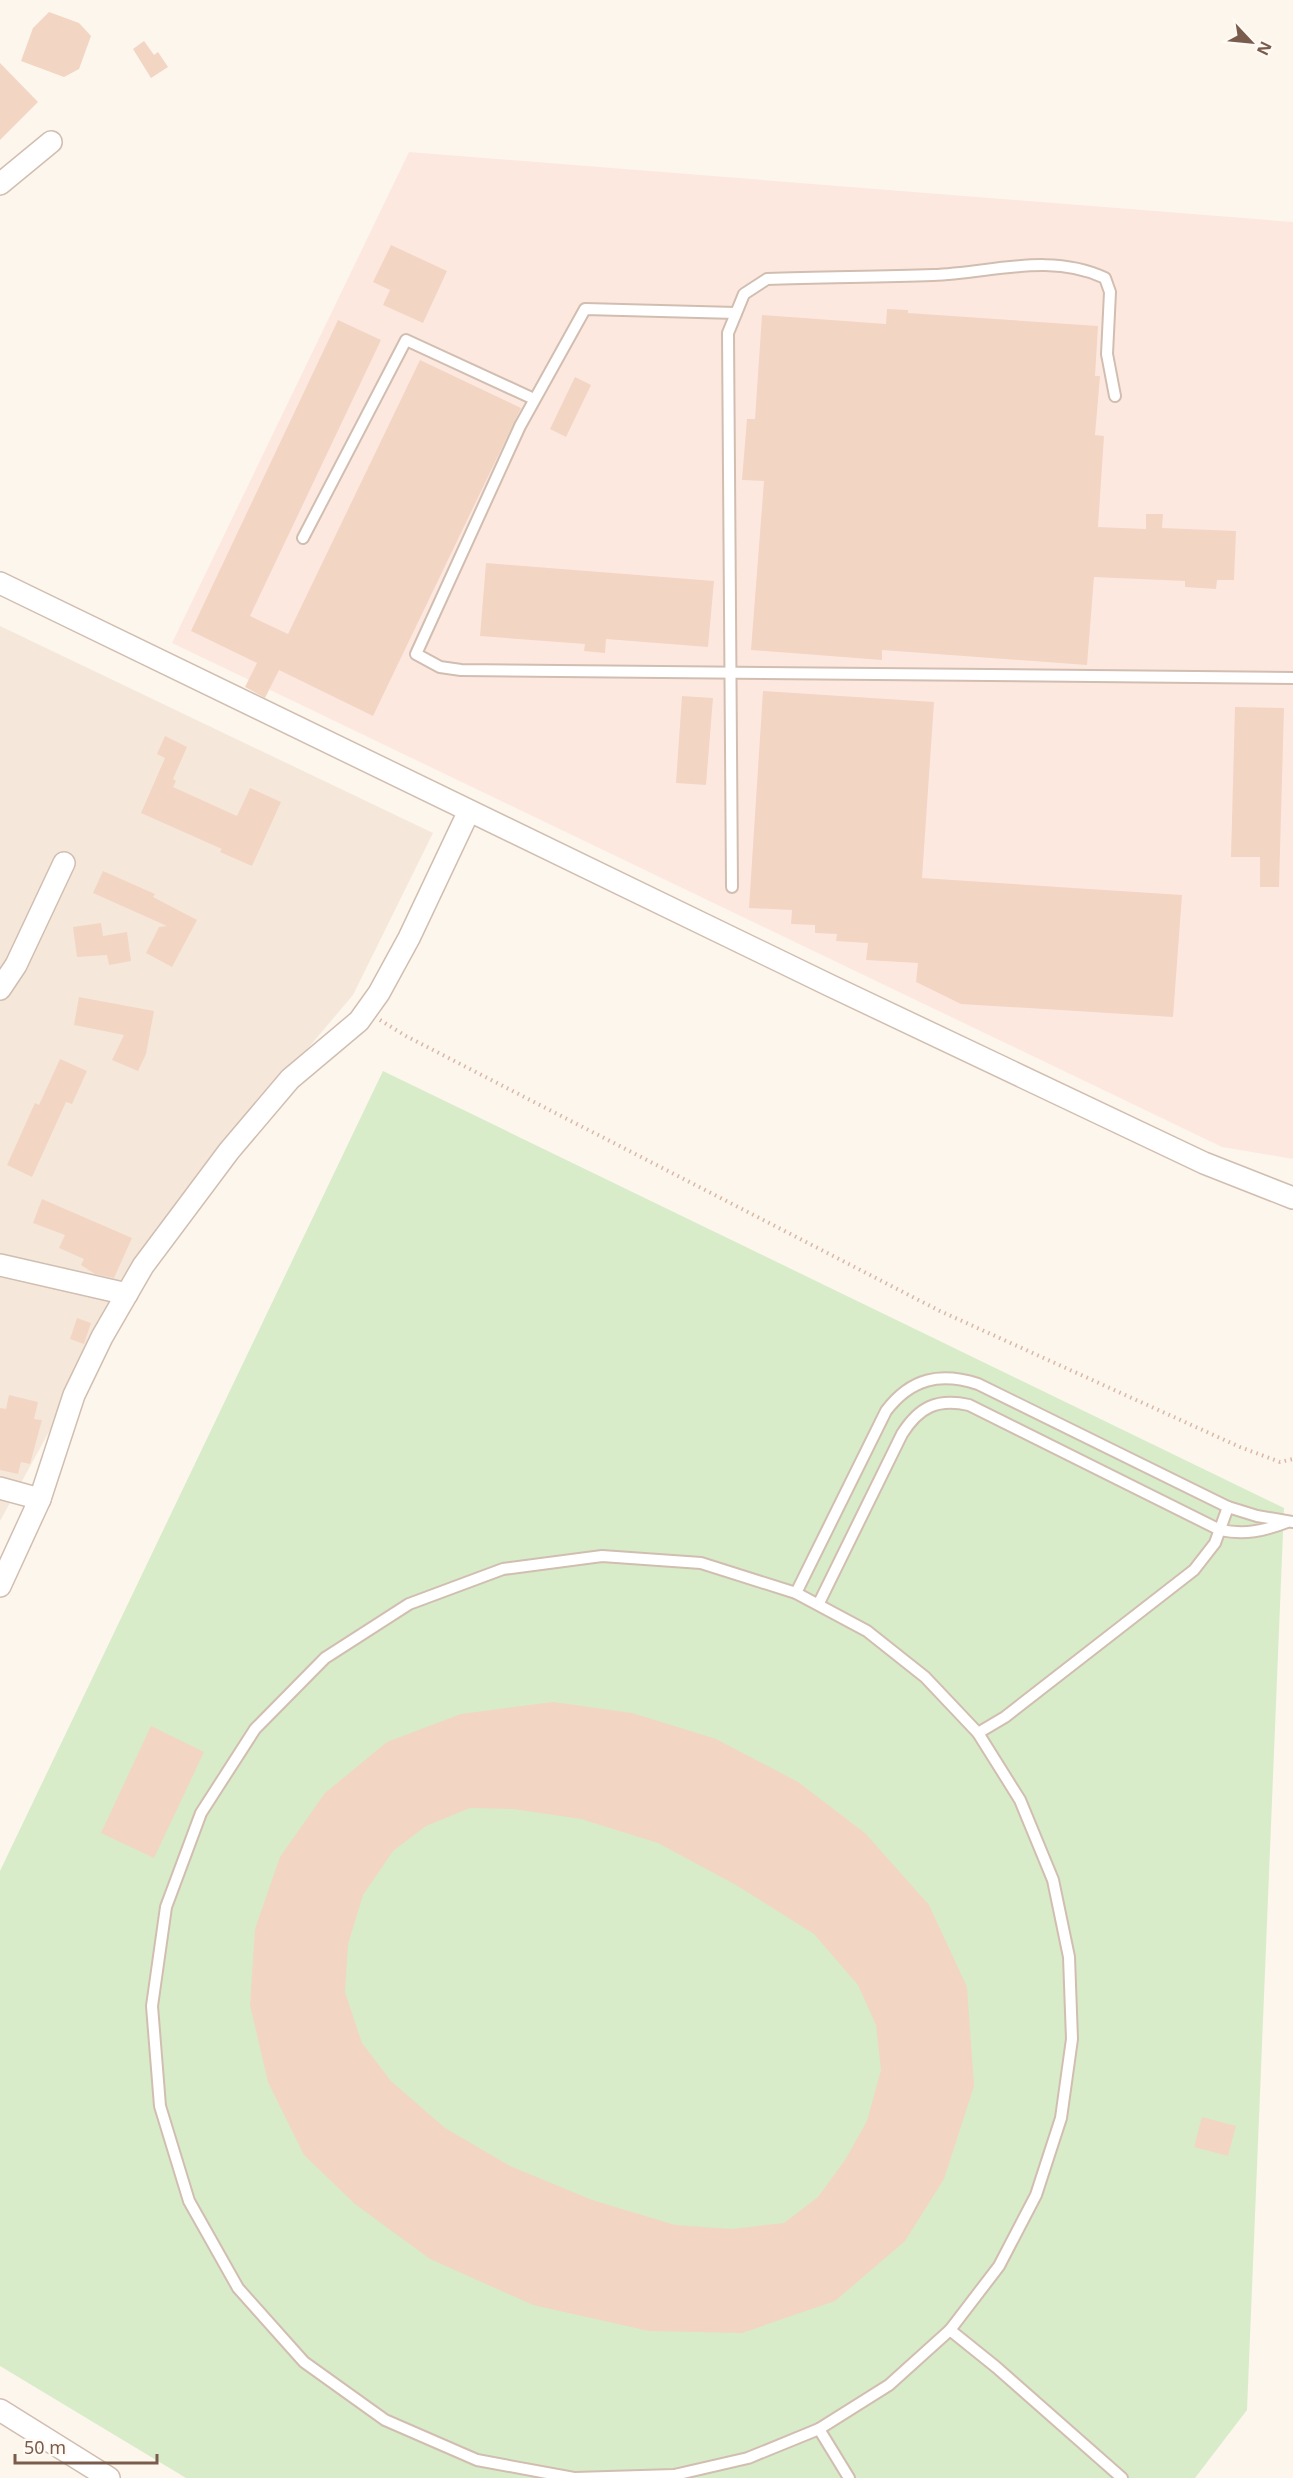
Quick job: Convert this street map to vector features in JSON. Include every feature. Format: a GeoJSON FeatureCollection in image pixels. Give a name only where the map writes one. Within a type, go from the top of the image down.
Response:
{"type":"FeatureCollection","features":[{"type":"Feature","properties":{"kind":"street"},"geometry":{"type":"LineString","coordinates":[[0,184],[51,142]]}},
{"type":"Feature","properties":{"kind":"street"},"geometry":{"type":"LineString","coordinates":[[0,583],[829,985],[1204,1163],[1293,1198]]}},
{"type":"Feature","properties":{"kind":"street"},"geometry":{"type":"LineString","coordinates":[[0,1587],[40,1499],[74,1395],[102,1337],[143,1266],[229,1150],[290,1079],[366,1012],[397,964],[469,811]]}},
{"type":"Feature","properties":{"kind":"street"},"geometry":{"type":"LineString","coordinates":[[0,989],[16,965],[64,863]]}},
{"type":"Feature","properties":{"kind":"street"},"geometry":{"type":"LineString","coordinates":[[0,1265],[127,1294]]}},
{"type":"Feature","properties":{"kind":"street"},"geometry":{"type":"LineString","coordinates":[[0,1488],[40,1499]]}},
{"type":"Feature","properties":{"kind":"street"},"geometry":{"type":"LineString","coordinates":[[0,2410],[109,2478]]}},
{"type":"Feature","properties":{"kind":"lane"},"geometry":{"type":"LineString","coordinates":[[732,887],[728,333],[744,294],[766,279],[935,275],[1047,263],[1088,270],[1105,278],[1110,292],[1107,354],[1115,396]]}},
{"type":"Feature","properties":{"kind":"lane"},"geometry":{"type":"LineString","coordinates":[[736,313],[585,309],[520,426],[416,654],[440,667],[461,670],[1293,678]]}},
{"type":"Feature","properties":{"kind":"lane"},"geometry":{"type":"LineString","coordinates":[[303,538],[406,340],[534,399]]}},
{"type":"Feature","properties":{"kind":"lane"},"geometry":{"type":"LineString","coordinates":[[796,1593],[886,1411],[904,1391],[927,1380],[946,1378],[978,1384],[1228,1507],[1290,1522]]}},
{"type":"Feature","properties":{"kind":"lane"},"geometry":{"type":"LineString","coordinates":[[819,1603],[911,1419],[922,1409],[939,1404],[954,1402],[969,1406],[1220,1530],[1249,1533],[1290,1522]]}},
{"type":"Feature","properties":{"kind":"lane"},"geometry":{"type":"LineString","coordinates":[[978,1733],[1005,1717],[1194,1570],[1206,1557],[1220,1530],[1228,1507]]}},
{"type":"Feature","properties":{"kind":"lane"},"geometry":{"type":"LineString","coordinates":[[602,1556],[701,1563],[796,1593],[819,1603],[867,1631],[925,1677],[978,1733],[1020,1800],[1053,1880],[1069,1957],[1072,2039],[1061,2118],[1036,2195],[999,2266],[950,2330],[889,2385],[819,2429],[748,2458],[674,2476],[574,2478],[477,2460],[385,2420],[304,2362],[238,2288],[189,2201],[160,2106],[152,2006],[166,1907],[201,1813],[255,1729],[325,1658],[409,1604],[503,1569],[602,1556]]}},
{"type":"Feature","properties":{"kind":"lane"},"geometry":{"type":"LineString","coordinates":[[950,2330],[996,2367],[1122,2478]]}},
{"type":"Feature","properties":{"kind":"lane"},"geometry":{"type":"LineString","coordinates":[[819,2429],[849,2478]]}},
{"type":"Feature","properties":{"kind":"path"},"geometry":{"type":"LineString","coordinates":[[366,1012],[406,1036],[940,1311],[1240,1447],[1280,1462],[1293,1459]]}},
{"type":"Feature","properties":{"kind":"shaded area"},"geometry":{"type":"Polygon","coordinates":[[[409,152],[1293,222],[1293,1159],[1222,1147],[172,643],[409,152]]]}},
{"type":"Feature","properties":{"kind":"shaded area"},"geometry":{"type":"Polygon","coordinates":[[[0,626],[433,833],[353,995],[171,1210],[0,1521],[0,626]]]}},
{"type":"Feature","properties":{"kind":"green space"},"geometry":{"type":"Polygon","coordinates":[[[383,1071],[1284,1508],[1247,2410],[1195,2478],[186,2478],[0,2366],[0,1871],[383,1071]]]}},
{"type":"Feature","properties":{"kind":"building"},"geometry":{"type":"Polygon","coordinates":[[[49,12],[79,23],[91,36],[79,69],[64,77],[21,61],[33,28],[49,12]]]}},
{"type":"Feature","properties":{"kind":"building"},"geometry":{"type":"Polygon","coordinates":[[[144,41],[154,55],[158,52],[168,67],[151,78],[133,49],[144,41]]]}},
{"type":"Feature","properties":{"kind":"building"},"geometry":{"type":"Polygon","coordinates":[[[0,63],[38,102],[0,140],[0,63]]]}},
{"type":"Feature","properties":{"kind":"building"},"geometry":{"type":"Polygon","coordinates":[[[391,245],[447,271],[423,323],[383,305],[390,290],[373,282],[391,245]]]}},
{"type":"Feature","properties":{"kind":"building"},"geometry":{"type":"Polygon","coordinates":[[[887,309],[908,310],[908,313],[1098,326],[1095,376],[1100,376],[1095,435],[1104,436],[1098,527],[1146,529],[1146,514],[1163,514],[1162,528],[1236,531],[1234,580],[1217,580],[1216,589],[1185,587],[1185,581],[1094,577],[1087,665],[882,650],[882,660],[751,650],[764,481],[742,480],[747,419],[755,419],[762,315],[886,324],[887,309]]]}},
{"type":"Feature","properties":{"kind":"building"},"geometry":{"type":"Polygon","coordinates":[[[338,320],[381,340],[250,616],[288,634],[420,360],[521,408],[373,716],[279,670],[265,698],[245,687],[257,663],[191,631],[338,320]]]}},
{"type":"Feature","properties":{"kind":"building"},"geometry":{"type":"Polygon","coordinates":[[[575,377],[591,385],[566,437],[550,429],[575,377]]]}},
{"type":"Feature","properties":{"kind":"building"},"geometry":{"type":"Polygon","coordinates":[[[486,563],[714,581],[708,647],[606,639],[605,653],[584,651],[585,644],[480,636],[486,563]]]}},
{"type":"Feature","properties":{"kind":"building"},"geometry":{"type":"Polygon","coordinates":[[[763,691],[934,702],[922,878],[1182,895],[1173,1017],[961,1004],[916,982],[918,963],[866,960],[868,943],[836,941],[837,934],[815,933],[815,925],[791,924],[792,910],[749,908],[763,691]]]}},
{"type":"Feature","properties":{"kind":"building"},"geometry":{"type":"Polygon","coordinates":[[[682,696],[713,698],[706,785],[676,783],[682,696]]]}},
{"type":"Feature","properties":{"kind":"building"},"geometry":{"type":"Polygon","coordinates":[[[1235,707],[1284,708],[1279,887],[1260,887],[1260,857],[1231,857],[1235,707]]]}},
{"type":"Feature","properties":{"kind":"building"},"geometry":{"type":"Polygon","coordinates":[[[165,736],[187,747],[173,779],[176,781],[173,787],[237,816],[250,788],[281,802],[252,866],[220,852],[222,849],[141,813],[165,758],[157,754],[165,736]]]}},
{"type":"Feature","properties":{"kind":"building"},"geometry":{"type":"Polygon","coordinates":[[[103,871],[155,894],[153,897],[197,920],[172,967],[146,953],[159,927],[167,926],[93,893],[103,871]]]}},
{"type":"Feature","properties":{"kind":"building"},"geometry":{"type":"Polygon","coordinates":[[[101,923],[103,936],[127,932],[131,961],[109,965],[107,955],[77,957],[73,927],[101,923]]]}},
{"type":"Feature","properties":{"kind":"building"},"geometry":{"type":"Polygon","coordinates":[[[79,997],[154,1011],[146,1054],[138,1071],[112,1060],[124,1035],[74,1025],[79,997]]]}},
{"type":"Feature","properties":{"kind":"building"},"geometry":{"type":"Polygon","coordinates":[[[60,1059],[87,1071],[72,1104],[66,1102],[32,1177],[7,1165],[35,1103],[39,1105],[60,1059]]]}},
{"type":"Feature","properties":{"kind":"building"},"geometry":{"type":"Polygon","coordinates":[[[42,1199],[132,1238],[114,1278],[95,1274],[81,1265],[84,1259],[59,1248],[65,1235],[33,1223],[42,1199]]]}},
{"type":"Feature","properties":{"kind":"building"},"geometry":{"type":"Polygon","coordinates":[[[77,1318],[91,1323],[84,1344],[70,1339],[77,1318]]]}},
{"type":"Feature","properties":{"kind":"building"},"geometry":{"type":"Polygon","coordinates":[[[9,1395],[38,1402],[34,1419],[42,1420],[30,1464],[21,1462],[18,1474],[0,1470],[0,1408],[6,1409],[9,1395]]]}},
{"type":"Feature","properties":{"kind":"building"},"geometry":{"type":"Polygon","coordinates":[[[553,1702],[632,1713],[716,1739],[798,1782],[865,1833],[929,1905],[967,1987],[974,2086],[944,2179],[905,2241],[835,2301],[742,2333],[649,2331],[533,2305],[430,2259],[355,2204],[304,2155],[268,2082],[250,2005],[255,1929],[280,1857],[325,1793],[387,1742],[461,1714],[553,1702]],[[470,1808],[426,1826],[393,1851],[363,1895],[348,1944],[345,1992],[362,2043],[391,2081],[445,2128],[510,2166],[592,2200],[675,2225],[732,2229],[784,2223],[818,2197],[845,2160],[867,2121],[881,2070],[876,2025],[858,1985],[814,1934],[736,1885],[658,1843],[581,1819],[513,1809],[470,1808]]]}},
{"type":"Feature","properties":{"kind":"building"},"geometry":{"type":"Polygon","coordinates":[[[151,1726],[204,1752],[154,1858],[101,1833],[151,1726]]]}},
{"type":"Feature","properties":{"kind":"building"},"geometry":{"type":"Polygon","coordinates":[[[1202,2117],[1236,2126],[1228,2156],[1194,2147],[1202,2117]]]}}]}
